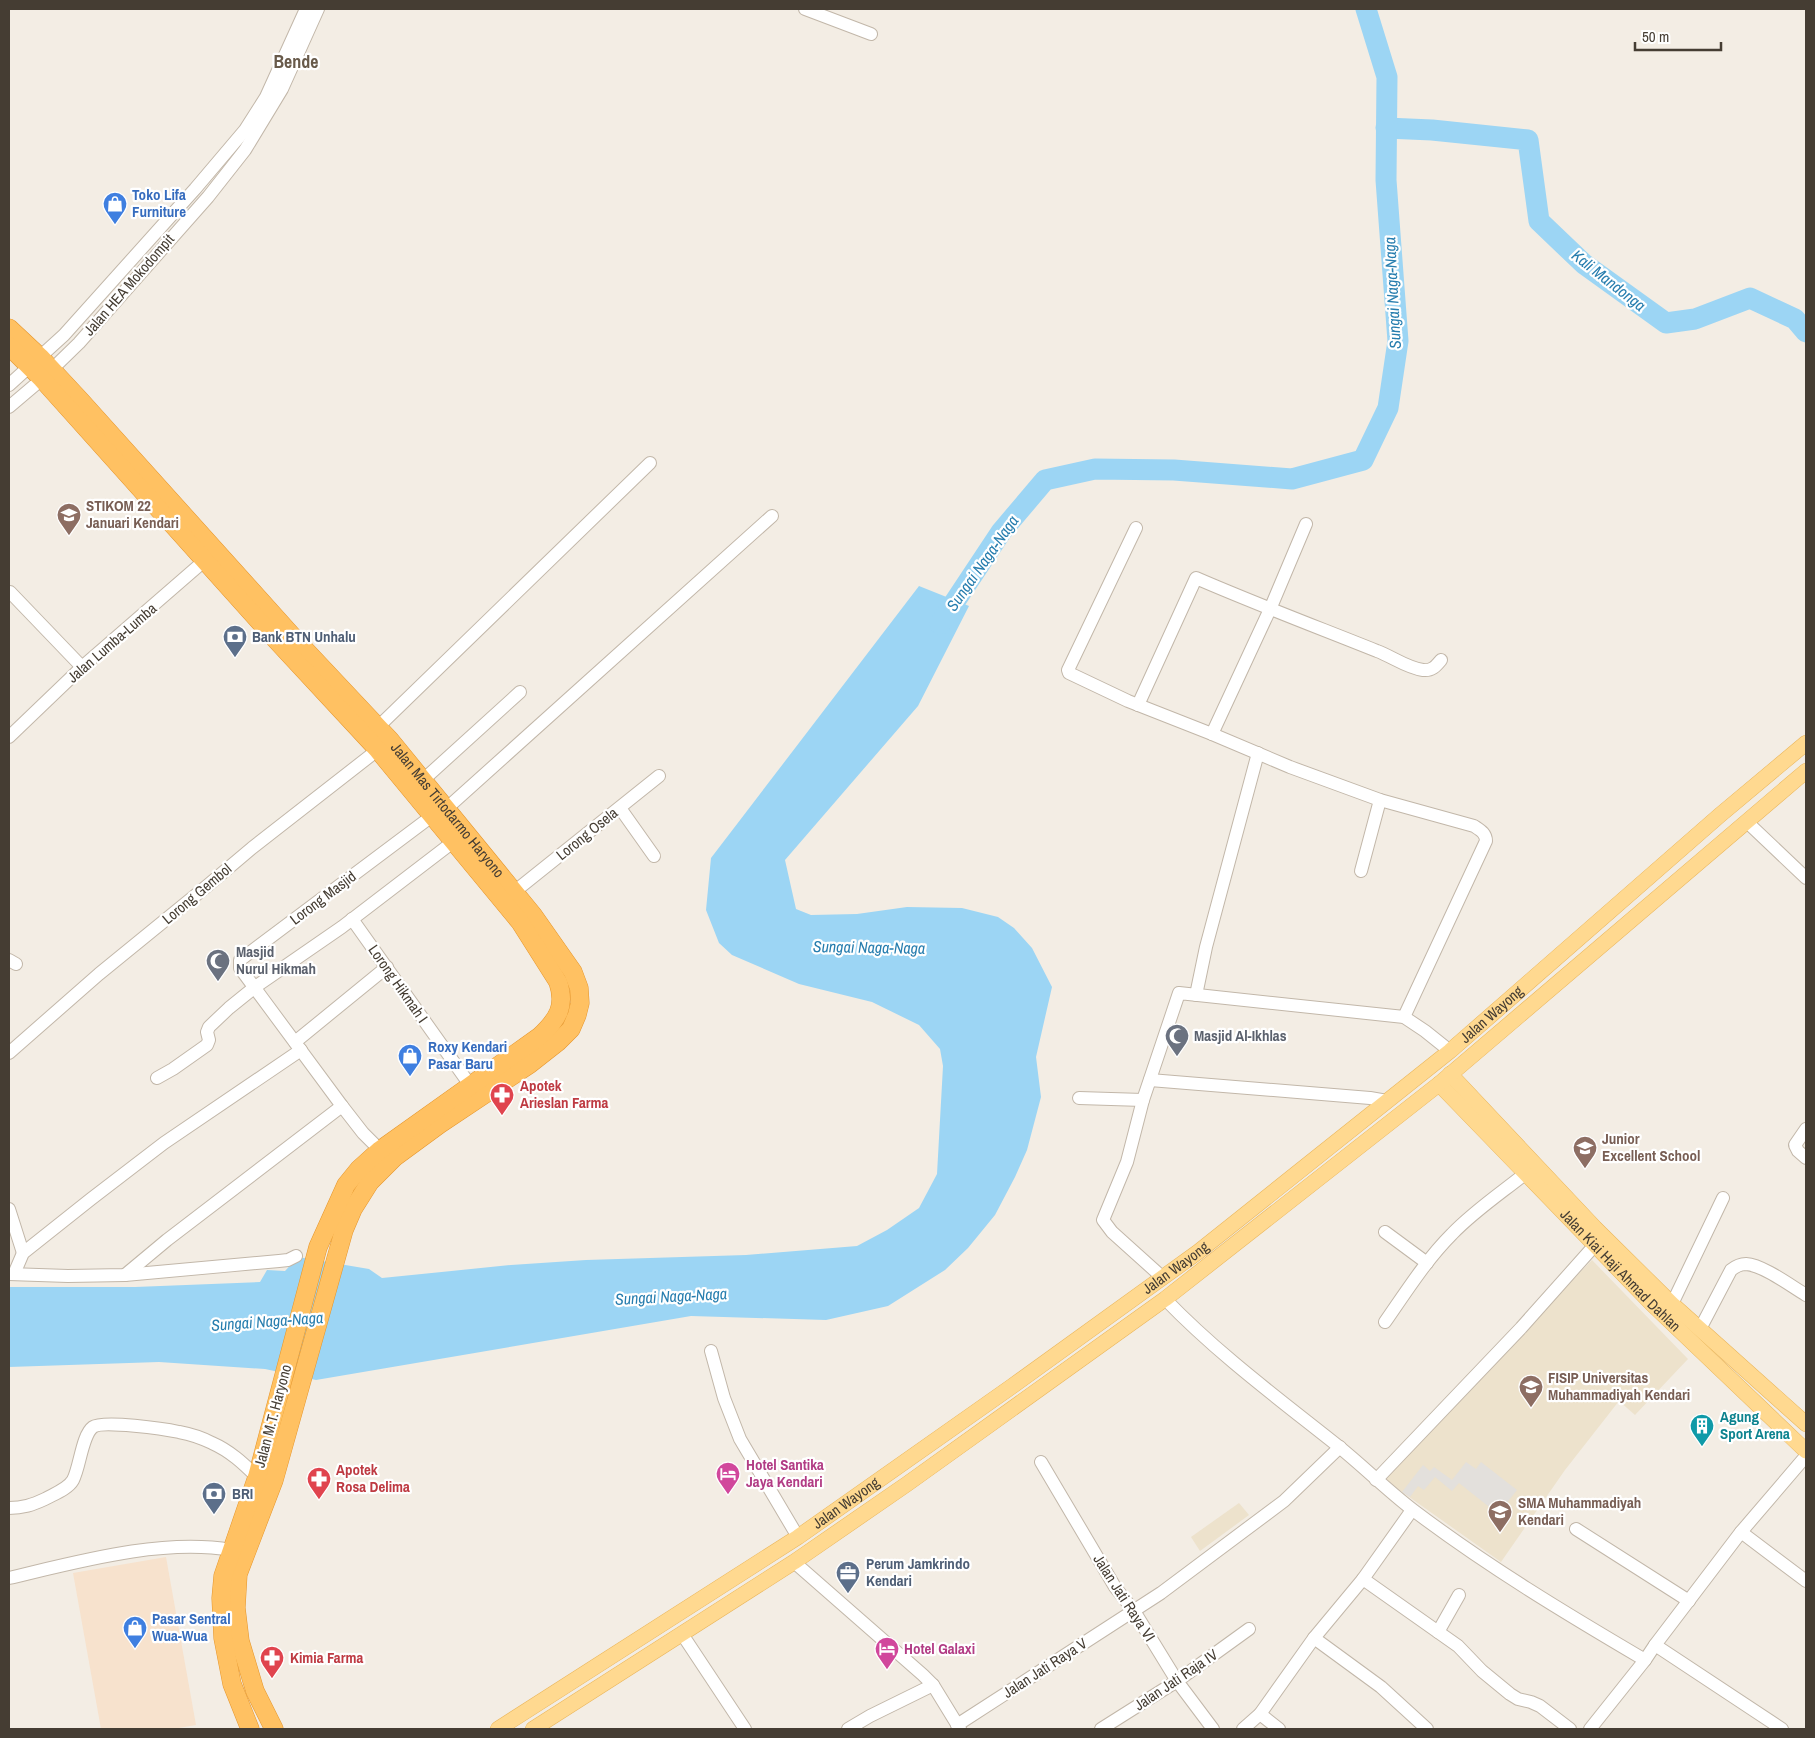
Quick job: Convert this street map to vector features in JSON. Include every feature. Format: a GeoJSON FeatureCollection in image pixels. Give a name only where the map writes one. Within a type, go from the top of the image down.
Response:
{"type":"FeatureCollection","features":[{"type":"Feature","properties":{"kind":"highway"},"geometry":{"type":"LineString","coordinates":[[9,328],[41,368]]}},
{"type":"Feature","properties":{"kind":"highway"},"geometry":{"type":"LineString","coordinates":[[9,346],[41,368]]}},
{"type":"Feature","properties":{"kind":"highway","name":"Jalan Mas Tirtodarmo Haryono"},"geometry":{"type":"LineString","coordinates":[[41,368],[211,555],[297,641],[382,739],[422,781],[453,842],[520,922],[558,982],[562,993],[560,1007],[552,1024],[540,1036],[475,1092],[394,1157],[370,1182],[353,1209],[338,1249]]}},
{"type":"Feature","properties":{"kind":"highway","name":"Jalan Mas Tirtodarmo Haryono"},"geometry":{"type":"LineString","coordinates":[[318,1247],[346,1185],[359,1168],[380,1150],[475,1092],[530,1064],[558,1042],[571,1028],[578,1015],[580,1003],[579,988],[573,972],[533,914],[439,813],[382,739]]}},
{"type":"Feature","properties":{"kind":"highway","name":"Jalan M.T. Haryono"},"geometry":{"type":"LineString","coordinates":[[250,1729],[232,1684],[223,1638],[221,1598],[223,1576],[257,1477],[318,1247]]}},
{"type":"Feature","properties":{"kind":"highway","name":"Jalan M.T. Haryono"},"geometry":{"type":"LineString","coordinates":[[274,1729],[255,1691],[240,1642],[236,1608],[238,1574],[274,1480],[338,1249]]}},
{"type":"Feature","properties":{"kind":"main road","name":"Jalan Wayong"},"geometry":{"type":"LineString","coordinates":[[498,1729],[798,1537],[1012,1387],[1198,1252],[1450,1052],[1720,815],[1806,743]]}},
{"type":"Feature","properties":{"kind":"main road","name":"Jalan Wayong"},"geometry":{"type":"LineString","coordinates":[[533,1729],[794,1562],[916,1478],[1165,1299],[1448,1083],[1515,1021],[1806,771]]}},
{"type":"Feature","properties":{"kind":"main road"},"geometry":{"type":"LineString","coordinates":[[1625,899],[1638,914]]}},
{"type":"Feature","properties":{"kind":"main road","name":"Jalan Kiai Haji Ahmad Dahlan"},"geometry":{"type":"LineString","coordinates":[[1448,1083],[1526,1173],[1650,1303],[1806,1451]]}},
{"type":"Feature","properties":{"kind":"main road","name":"Jalan Kiai Haji Ahmad Dahlan"},"geometry":{"type":"LineString","coordinates":[[1448,1083],[1672,1304],[1806,1424]]}},
{"type":"Feature","properties":{"kind":"street","name":"Jalan HEA Mokodompit"},"geometry":{"type":"LineString","coordinates":[[41,368],[79,343],[208,197],[245,150],[282,89],[318,9]]}},
{"type":"Feature","properties":{"kind":"street"},"geometry":{"type":"LineString","coordinates":[[805,9],[871,34]]}},
{"type":"Feature","properties":{"kind":"street","name":"Jalan HEA Mokodompit"},"geometry":{"type":"LineString","coordinates":[[41,368],[64,335],[245,130],[266,97],[302,10]]}},
{"type":"Feature","properties":{"kind":"street"},"geometry":{"type":"LineString","coordinates":[[216,164],[227,173]]}},
{"type":"Feature","properties":{"kind":"street"},"geometry":{"type":"LineString","coordinates":[[9,385],[41,368]]}},
{"type":"Feature","properties":{"kind":"street"},"geometry":{"type":"LineString","coordinates":[[9,407],[41,368]]}},
{"type":"Feature","properties":{"kind":"street","name":"Lorong Gembol"},"geometry":{"type":"LineString","coordinates":[[9,1053],[99,974],[208,886],[382,739],[650,463]]}},
{"type":"Feature","properties":{"kind":"street"},"geometry":{"type":"LineString","coordinates":[[439,813],[772,516]]}},
{"type":"Feature","properties":{"kind":"street"},"geometry":{"type":"LineString","coordinates":[[1212,734],[1271,608],[1306,524]]}},
{"type":"Feature","properties":{"kind":"street"},"geometry":{"type":"LineString","coordinates":[[1136,528],[1068,670],[1069,673],[1138,705],[1380,800],[1474,826],[1483,832],[1486,837],[1486,841],[1404,1017]]}},
{"type":"Feature","properties":{"kind":"street","name":"Jalan Lumba-Lumba"},"geometry":{"type":"LineString","coordinates":[[9,737],[82,667],[211,555]]}},
{"type":"Feature","properties":{"kind":"street"},"geometry":{"type":"LineString","coordinates":[[1138,705],[1196,578],[1420,670],[1435,668],[1441,660]]}},
{"type":"Feature","properties":{"kind":"street"},"geometry":{"type":"LineString","coordinates":[[10,592],[82,667]]}},
{"type":"Feature","properties":{"kind":"street"},"geometry":{"type":"LineString","coordinates":[[422,781],[520,692]]}},
{"type":"Feature","properties":{"kind":"street"},"geometry":{"type":"LineString","coordinates":[[1196,995],[1206,947],[1258,753]]}},
{"type":"Feature","properties":{"kind":"street","name":"Lorong Osela"},"geometry":{"type":"LineString","coordinates":[[514,892],[659,776]]}},
{"type":"Feature","properties":{"kind":"street"},"geometry":{"type":"LineString","coordinates":[[1361,871],[1380,800]]}},
{"type":"Feature","properties":{"kind":"street"},"geometry":{"type":"LineString","coordinates":[[620,808],[654,856]]}},
{"type":"Feature","properties":{"kind":"street","name":"Lorong Masjid"},"geometry":{"type":"LineString","coordinates":[[255,987],[240,968],[240,960],[439,813]]}},
{"type":"Feature","properties":{"kind":"street"},"geometry":{"type":"LineString","coordinates":[[1747,822],[1806,878]]}},
{"type":"Feature","properties":{"kind":"street"},"geometry":{"type":"LineString","coordinates":[[157,1078],[207,1045],[209,1027],[255,987],[352,919],[453,842]]}},
{"type":"Feature","properties":{"kind":"street","name":"Lorong Hikmah I"},"geometry":{"type":"LineString","coordinates":[[352,919],[475,1092]]}},
{"type":"Feature","properties":{"kind":"street"},"geometry":{"type":"LineString","coordinates":[[296,1256],[288,1260],[126,1275],[68,1276],[11,1274],[22,1253],[164,1143],[298,1046],[386,967]]}},
{"type":"Feature","properties":{"kind":"street"},"geometry":{"type":"LineString","coordinates":[[255,987],[363,1134],[380,1150]]}},
{"type":"Feature","properties":{"kind":"street"},"geometry":{"type":"LineString","coordinates":[[1162,1277],[1112,1232],[1103,1220],[1127,1162],[1143,1100],[1179,993],[1404,1017],[1425,1031],[1450,1052]]}},
{"type":"Feature","properties":{"kind":"street"},"geometry":{"type":"LineString","coordinates":[[1150,1080],[1370,1098],[1386,1102]]}},
{"type":"Feature","properties":{"kind":"street"},"geometry":{"type":"LineString","coordinates":[[1079,1098],[1143,1100]]}},
{"type":"Feature","properties":{"kind":"street"},"geometry":{"type":"LineString","coordinates":[[126,1275],[167,1240],[342,1106]]}},
{"type":"Feature","properties":{"kind":"street"},"geometry":{"type":"LineString","coordinates":[[1806,1128],[1795,1145],[1798,1151],[1806,1158]]}},
{"type":"Feature","properties":{"kind":"street"},"geometry":{"type":"LineString","coordinates":[[1385,1322],[1427,1263],[1453,1233],[1526,1173]]}},
{"type":"Feature","properties":{"kind":"street"},"geometry":{"type":"LineString","coordinates":[[1672,1304],[1723,1198]]}},
{"type":"Feature","properties":{"kind":"street"},"geometry":{"type":"LineString","coordinates":[[9,1209],[22,1253]]}},
{"type":"Feature","properties":{"kind":"street"},"geometry":{"type":"LineString","coordinates":[[1385,1232],[1427,1263]]}},
{"type":"Feature","properties":{"kind":"street"},"geometry":{"type":"LineString","coordinates":[[1376,1480],[1521,1328],[1595,1245]]}},
{"type":"Feature","properties":{"kind":"street"},"geometry":{"type":"LineString","coordinates":[[1700,1329],[1732,1270],[1738,1265],[1744,1264],[1761,1269],[1806,1295]]}},
{"type":"Feature","properties":{"kind":"street"},"geometry":{"type":"LineString","coordinates":[[1165,1299],[1214,1348],[1340,1448],[1412,1510],[1471,1553],[1546,1602],[1645,1660]]}},
{"type":"Feature","properties":{"kind":"street"},"geometry":{"type":"LineString","coordinates":[[711,1351],[724,1398],[740,1439],[798,1537]]}},
{"type":"Feature","properties":{"kind":"street"},"geometry":{"type":"LineString","coordinates":[[9,1508],[21,1508],[34,1504],[58,1492],[72,1481],[87,1436],[95,1425],[114,1424],[179,1432],[195,1437],[210,1442],[230,1453],[257,1477]]}},
{"type":"Feature","properties":{"kind":"street","name":"Jalan Jati Raya V"},"geometry":{"type":"LineString","coordinates":[[958,1727],[1134,1611],[1205,1561],[1284,1500],[1340,1448]]}},
{"type":"Feature","properties":{"kind":"street"},"geometry":{"type":"LineString","coordinates":[[1590,1729],[1645,1660],[1741,1532],[1806,1456]]}},
{"type":"Feature","properties":{"kind":"street","name":"Jalan Jati Raya VI"},"geometry":{"type":"LineString","coordinates":[[1041,1462],[1102,1566],[1134,1611],[1177,1681],[1213,1729]]}},
{"type":"Feature","properties":{"kind":"street"},"geometry":{"type":"LineString","coordinates":[[1243,1729],[1260,1714],[1314,1638],[1363,1579],[1412,1510]]}},
{"type":"Feature","properties":{"kind":"street"},"geometry":{"type":"LineString","coordinates":[[1576,1529],[1688,1601]]}},
{"type":"Feature","properties":{"kind":"street"},"geometry":{"type":"LineString","coordinates":[[1741,1532],[1806,1581]]}},
{"type":"Feature","properties":{"kind":"street"},"geometry":{"type":"LineString","coordinates":[[9,1578],[55,1567],[159,1548],[209,1546],[231,1550]]}},
{"type":"Feature","properties":{"kind":"street"},"geometry":{"type":"LineString","coordinates":[[794,1562],[933,1685],[958,1727]]}},
{"type":"Feature","properties":{"kind":"street"},"geometry":{"type":"LineString","coordinates":[[1363,1579],[1458,1646],[1482,1671],[1510,1694],[1518,1699],[1540,1706],[1570,1729]]}},
{"type":"Feature","properties":{"kind":"street"},"geometry":{"type":"LineString","coordinates":[[1438,1632],[1459,1595]]}},
{"type":"Feature","properties":{"kind":"street","name":"Jalan Jati Raja IV"},"geometry":{"type":"LineString","coordinates":[[1101,1729],[1177,1681],[1249,1629]]}},
{"type":"Feature","properties":{"kind":"street"},"geometry":{"type":"LineString","coordinates":[[682,1634],[745,1729]]}},
{"type":"Feature","properties":{"kind":"street"},"geometry":{"type":"LineString","coordinates":[[1314,1638],[1381,1687],[1427,1729]]}},
{"type":"Feature","properties":{"kind":"street"},"geometry":{"type":"LineString","coordinates":[[1655,1645],[1782,1729]]}},
{"type":"Feature","properties":{"kind":"street"},"geometry":{"type":"LineString","coordinates":[[848,1729],[933,1685]]}},
{"type":"Feature","properties":{"kind":"street"},"geometry":{"type":"LineString","coordinates":[[1260,1714],[1280,1729]]}},
{"type":"Feature","properties":{"kind":"shaded area","name":"FISIP Universitas Muhammadiyah Kendari"},"geometry":{"type":"Polygon","coordinates":[[[1592,1260],[1688,1359],[1635,1415],[1619,1401],[1565,1470],[1501,1562],[1381,1477],[1592,1260]]]}},
{"type":"Feature","properties":{"kind":"shaded area"},"geometry":{"type":"Polygon","coordinates":[[[1466,1462],[1476,1469],[1481,1462],[1517,1490],[1498,1514],[1459,1483],[1452,1491],[1435,1477],[1424,1490],[1418,1486],[1410,1497],[1402,1492],[1423,1465],[1430,1471],[1434,1467],[1452,1480],[1466,1462]]]}},
{"type":"Feature","properties":{"kind":"shaded area"},"geometry":{"type":"Polygon","coordinates":[[[1239,1503],[1249,1515],[1200,1551],[1191,1537],[1239,1503]]]}},
{"type":"Feature","properties":{"kind":"shaded area","name":"Pasar Sentral Wua-Wua"},"geometry":{"type":"Polygon","coordinates":[[[166,1557],[196,1725],[173,1729],[101,1729],[73,1573],[166,1557]]]}},
{"type":"Feature","properties":{"kind":"water"},"geometry":{"type":"Polygon","coordinates":[[[919,586],[969,606],[918,706],[785,860],[796,909],[811,915],[857,914],[907,907],[962,908],[998,917],[1014,928],[1032,948],[1052,987],[1036,1057],[1041,1097],[1027,1150],[995,1215],[968,1248],[945,1270],[888,1306],[826,1320],[691,1316],[316,1380],[265,1369],[159,1362],[9,1367],[9,1287],[135,1287],[260,1282],[267,1270],[285,1271],[298,1257],[369,1269],[382,1278],[511,1265],[586,1260],[746,1255],[857,1246],[887,1230],[919,1208],[937,1174],[943,1066],[940,1049],[919,1025],[872,1002],[799,984],[732,955],[719,943],[706,910],[711,858],[919,586]]]}},
{"type":"Feature","properties":{"kind":"waterway","name":"Sungai Naga-Naga"},"geometry":{"type":"LineString","coordinates":[[940,624],[1001,532],[1045,480],[1095,469],[1174,470],[1292,479],[1363,460],[1388,408],[1398,341],[1386,180],[1387,77],[1366,9]]}},
{"type":"Feature","properties":{"kind":"waterway","name":"Kali Mandonga"},"geometry":{"type":"LineString","coordinates":[[1386,128],[1432,130],[1528,140],[1539,221],[1584,264],[1666,323],[1695,319],[1750,298],[1795,319],[1806,332]]}},
{"type":"Feature","properties":{"kind":"place","name":"Toko Lifa Furniture"},"geometry":{"type":"Point","coordinates":[115,225]}},
{"type":"Feature","properties":{"kind":"place","name":"STIKOM 22 Januari Kendari"},"geometry":{"type":"Point","coordinates":[69,536]}},
{"type":"Feature","properties":{"kind":"place","name":"Bank BTN Unhalu"},"geometry":{"type":"Point","coordinates":[235,658]}},
{"type":"Feature","properties":{"kind":"place","name":"Masjid Nurul Hikmah"},"geometry":{"type":"Point","coordinates":[218,982]}},
{"type":"Feature","properties":{"kind":"place","name":"Masjid Al-Ikhlas"},"geometry":{"type":"Point","coordinates":[1177,1057]}},
{"type":"Feature","properties":{"kind":"place","name":"Roxy Kendari Pasar Baru"},"geometry":{"type":"Point","coordinates":[410,1077]}},
{"type":"Feature","properties":{"kind":"place","name":"Apotek Arieslan Farma"},"geometry":{"type":"Point","coordinates":[502,1116]}},
{"type":"Feature","properties":{"kind":"place","name":"Junior Excellent School"},"geometry":{"type":"Point","coordinates":[1585,1169]}},
{"type":"Feature","properties":{"kind":"place","name":"FISIP Universitas Muhammadiyah Kendari"},"geometry":{"type":"Point","coordinates":[1531,1408]}},
{"type":"Feature","properties":{"kind":"place","name":"Agung Sport Arena"},"geometry":{"type":"Point","coordinates":[1702,1447]}},
{"type":"Feature","properties":{"kind":"place","name":"Hotel Santika Jaya Kendari"},"geometry":{"type":"Point","coordinates":[728,1495]}},
{"type":"Feature","properties":{"kind":"place","name":"Apotek Rosa Delima"},"geometry":{"type":"Point","coordinates":[319,1500]}},
{"type":"Feature","properties":{"kind":"place","name":"BRI"},"geometry":{"type":"Point","coordinates":[214,1515]}},
{"type":"Feature","properties":{"kind":"place","name":"SMA Muhammadiyah Kendari"},"geometry":{"type":"Point","coordinates":[1500,1533]}},
{"type":"Feature","properties":{"kind":"place","name":"Perum Jamkrindo Kendari"},"geometry":{"type":"Point","coordinates":[848,1594]}},
{"type":"Feature","properties":{"kind":"place","name":"Pasar Sentral Wua-Wua"},"geometry":{"type":"Point","coordinates":[135,1649]}},
{"type":"Feature","properties":{"kind":"place","name":"Hotel Galaxi"},"geometry":{"type":"Point","coordinates":[887,1670]}},
{"type":"Feature","properties":{"kind":"place","name":"Kimia Farma"},"geometry":{"type":"Point","coordinates":[272,1679]}},
{"type":"Feature","properties":{"kind":"district","name":"Bende"},"geometry":{"type":"Point","coordinates":[296,62]}}]}
